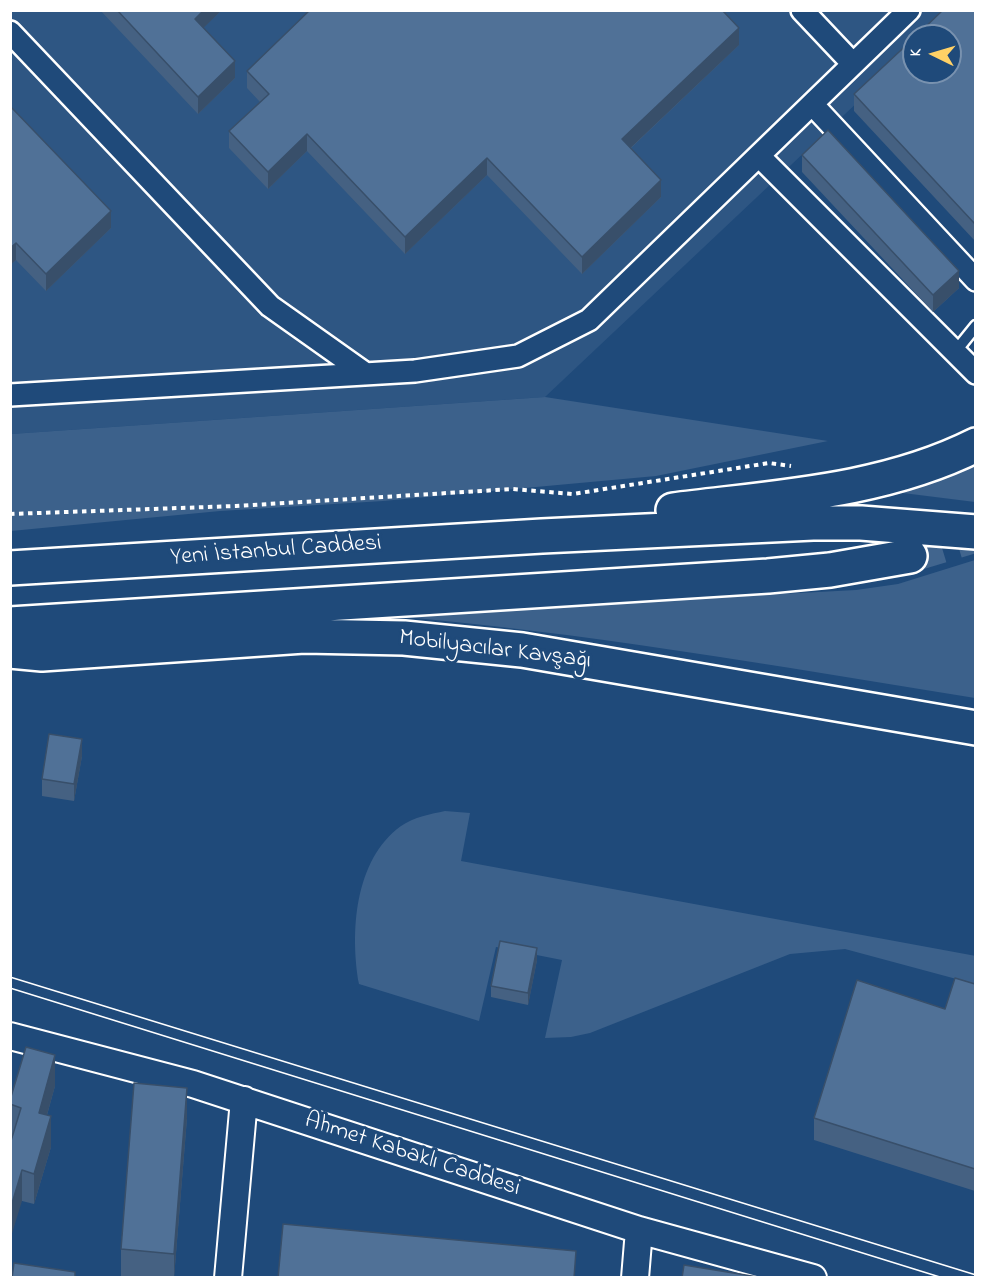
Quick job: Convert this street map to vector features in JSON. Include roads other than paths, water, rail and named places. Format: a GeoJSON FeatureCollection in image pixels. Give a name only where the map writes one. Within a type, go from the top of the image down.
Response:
{"type":"FeatureCollection","features":[{"type":"Feature","properties":{"kind":"highway"},"geometry":{"type":"LineString","coordinates":[[542,536],[618,517],[843,489],[904,473],[975,445]]}},
{"type":"Feature","properties":{"kind":"highway"},"geometry":{"type":"LineString","coordinates":[[542,536],[813,523],[861,523],[966,532]]}},
{"type":"Feature","properties":{"kind":"highway","name":"Yeni İstanbul Caddesi"},"geometry":{"type":"LineString","coordinates":[[10,568],[542,536]]}},
{"type":"Feature","properties":{"kind":"highway","name":"Mobilyacılar Kavşağı"},"geometry":{"type":"LineString","coordinates":[[10,624],[768,576],[830,570],[910,556]]}},
{"type":"Feature","properties":{"kind":"highway","name":"Mobilyacılar Kavşağı"},"geometry":{"type":"LineString","coordinates":[[10,651],[42,654],[304,636],[404,638],[522,650],[975,728]]}},
{"type":"Feature","properties":{"kind":"highway"},"geometry":{"type":"LineString","coordinates":[[884,712],[975,714]]}},
{"type":"Feature","properties":{"kind":"street"},"geometry":{"type":"LineString","coordinates":[[802,10],[853,64]]}},
{"type":"Feature","properties":{"kind":"street"},"geometry":{"type":"LineString","coordinates":[[10,395],[414,371],[518,356],[589,320],[909,10]]}},
{"type":"Feature","properties":{"kind":"street"},"geometry":{"type":"LineString","coordinates":[[10,32],[270,306],[366,374]]}},
{"type":"Feature","properties":{"kind":"street"},"geometry":{"type":"LineString","coordinates":[[812,104],[975,279]]}},
{"type":"Feature","properties":{"kind":"street"},"geometry":{"type":"LineString","coordinates":[[759,156],[975,373]]}},
{"type":"Feature","properties":{"kind":"street","name":"Ahmet Kabaklı Caddesi"},"geometry":{"type":"LineString","coordinates":[[10,1036],[193,1084],[639,1230],[813,1278]]}},
{"type":"Feature","properties":{"kind":"street"},"geometry":{"type":"LineString","coordinates":[[228,1278],[244,1100]]}},
{"type":"Feature","properties":{"kind":"street"},"geometry":{"type":"LineString","coordinates":[[636,1278],[639,1230]]}},
{"type":"Feature","properties":{"kind":"lane"},"geometry":{"type":"LineString","coordinates":[[955,352],[975,326]]}},
{"type":"Feature","properties":{"kind":"tunnel"},"geometry":{"type":"LineString","coordinates":[[910,556],[976,536]]}},
{"type":"Feature","properties":{"kind":"tram line"},"geometry":{"type":"LineString","coordinates":[[10,977],[976,1275]]}},
{"type":"Feature","properties":{"kind":"tram line"},"geometry":{"type":"LineString","coordinates":[[10,988],[943,1278]]}}]}
